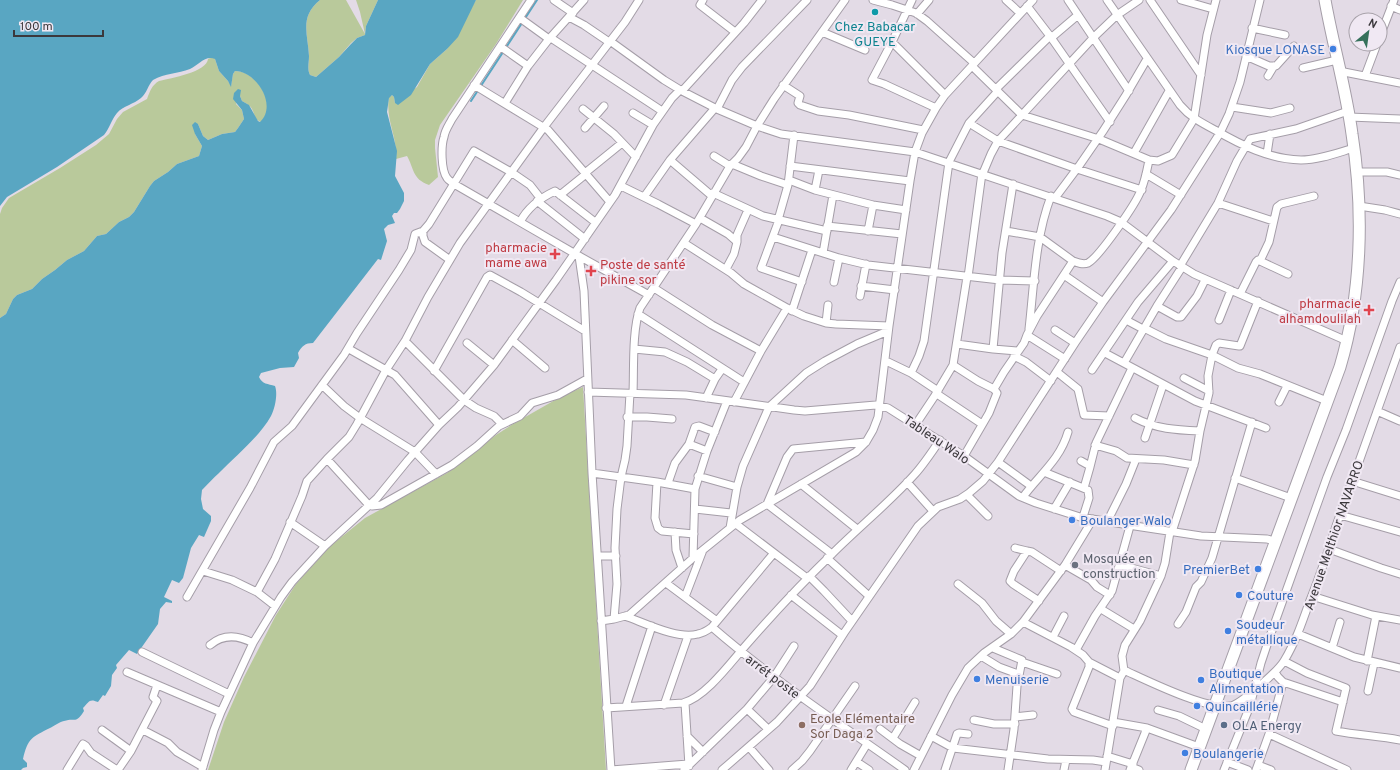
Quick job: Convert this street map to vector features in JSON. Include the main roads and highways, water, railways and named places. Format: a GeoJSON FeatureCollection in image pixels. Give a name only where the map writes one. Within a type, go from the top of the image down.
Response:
{"type":"FeatureCollection","features":[{"type":"Feature","properties":{"kind":"highway"},"geometry":{"type":"LineString","coordinates":[[1191,770],[1340,367],[1352,313],[1356,287],[1359,235],[1357,172],[1348,114],[1324,0]]}},
{"type":"Feature","properties":{"kind":"water"},"geometry":{"type":"Polygon","coordinates":[[[0,0],[320,0],[313,6],[309,13],[306,26],[309,56],[308,66],[310,75],[316,77],[339,57],[357,38],[365,35],[366,26],[378,0],[476,0],[458,37],[430,64],[411,95],[398,105],[395,103],[392,95],[389,98],[387,112],[397,151],[395,176],[404,193],[404,201],[397,213],[394,213],[392,216],[395,223],[388,225],[384,229],[387,241],[381,260],[378,259],[313,343],[306,344],[301,348],[298,353],[299,358],[294,367],[280,368],[261,373],[259,377],[262,381],[275,386],[276,389],[275,405],[271,416],[261,431],[202,490],[201,499],[203,509],[211,516],[211,521],[204,537],[199,535],[191,548],[183,578],[179,583],[172,580],[164,597],[172,601],[172,603],[166,602],[160,609],[158,624],[137,654],[129,650],[116,665],[117,668],[112,675],[111,686],[105,696],[103,695],[98,702],[93,700],[89,701],[83,708],[84,711],[79,718],[60,722],[35,736],[29,742],[23,759],[27,763],[27,767],[21,770],[0,770],[0,318],[6,314],[13,299],[17,295],[32,289],[42,279],[67,260],[84,251],[97,236],[106,234],[119,222],[129,217],[134,212],[154,181],[177,164],[199,156],[202,146],[192,125],[195,122],[198,124],[203,136],[208,140],[222,134],[235,132],[244,119],[242,110],[233,99],[234,93],[238,89],[241,90],[240,96],[242,101],[249,105],[258,121],[260,122],[265,115],[267,107],[266,98],[262,90],[250,77],[243,72],[235,71],[233,74],[231,87],[219,71],[215,59],[205,59],[190,69],[162,76],[153,80],[141,98],[117,113],[104,135],[57,167],[7,197],[0,206],[0,0]]]}},
{"type":"Feature","properties":{"kind":"waterway"},"geometry":{"type":"LineString","coordinates":[[471,101],[537,0]]}},
{"type":"Feature","properties":{"kind":"place","name":"Chez Babacar GUEYE"},"geometry":{"type":"Point","coordinates":[875,12]}},
{"type":"Feature","properties":{"kind":"place","name":"Kiosque LONASE"},"geometry":{"type":"Point","coordinates":[1333,49]}},
{"type":"Feature","properties":{"kind":"place","name":"pharmacie mame awa"},"geometry":{"type":"Point","coordinates":[555,254]}},
{"type":"Feature","properties":{"kind":"place","name":"Poste de santé pikine sor"},"geometry":{"type":"Point","coordinates":[591,271]}},
{"type":"Feature","properties":{"kind":"place","name":"pharmacie alhamdoulilah"},"geometry":{"type":"Point","coordinates":[1369,310]}},
{"type":"Feature","properties":{"kind":"place","name":"Boulanger Walo"},"geometry":{"type":"Point","coordinates":[1072,520]}},
{"type":"Feature","properties":{"kind":"place","name":"Mosquée en construction"},"geometry":{"type":"Point","coordinates":[1075,565]}},
{"type":"Feature","properties":{"kind":"place","name":"PremierBet"},"geometry":{"type":"Point","coordinates":[1258,569]}},
{"type":"Feature","properties":{"kind":"place","name":"Couture"},"geometry":{"type":"Point","coordinates":[1239,595]}},
{"type":"Feature","properties":{"kind":"place","name":"Soudeur métallique"},"geometry":{"type":"Point","coordinates":[1228,631]}},
{"type":"Feature","properties":{"kind":"place","name":"Menuiserie"},"geometry":{"type":"Point","coordinates":[977,679]}},
{"type":"Feature","properties":{"kind":"place","name":"Boutique Alimentation"},"geometry":{"type":"Point","coordinates":[1201,680]}},
{"type":"Feature","properties":{"kind":"place","name":"Quincaillérie"},"geometry":{"type":"Point","coordinates":[1197,706]}},
{"type":"Feature","properties":{"kind":"place","name":"Ecole Elémentaire Sor Daga 2"},"geometry":{"type":"Point","coordinates":[802,725]}},
{"type":"Feature","properties":{"kind":"place","name":"OLA Energy"},"geometry":{"type":"Point","coordinates":[1224,725]}},
{"type":"Feature","properties":{"kind":"place","name":"Boulangerie"},"geometry":{"type":"Point","coordinates":[1185,753]}}]}
